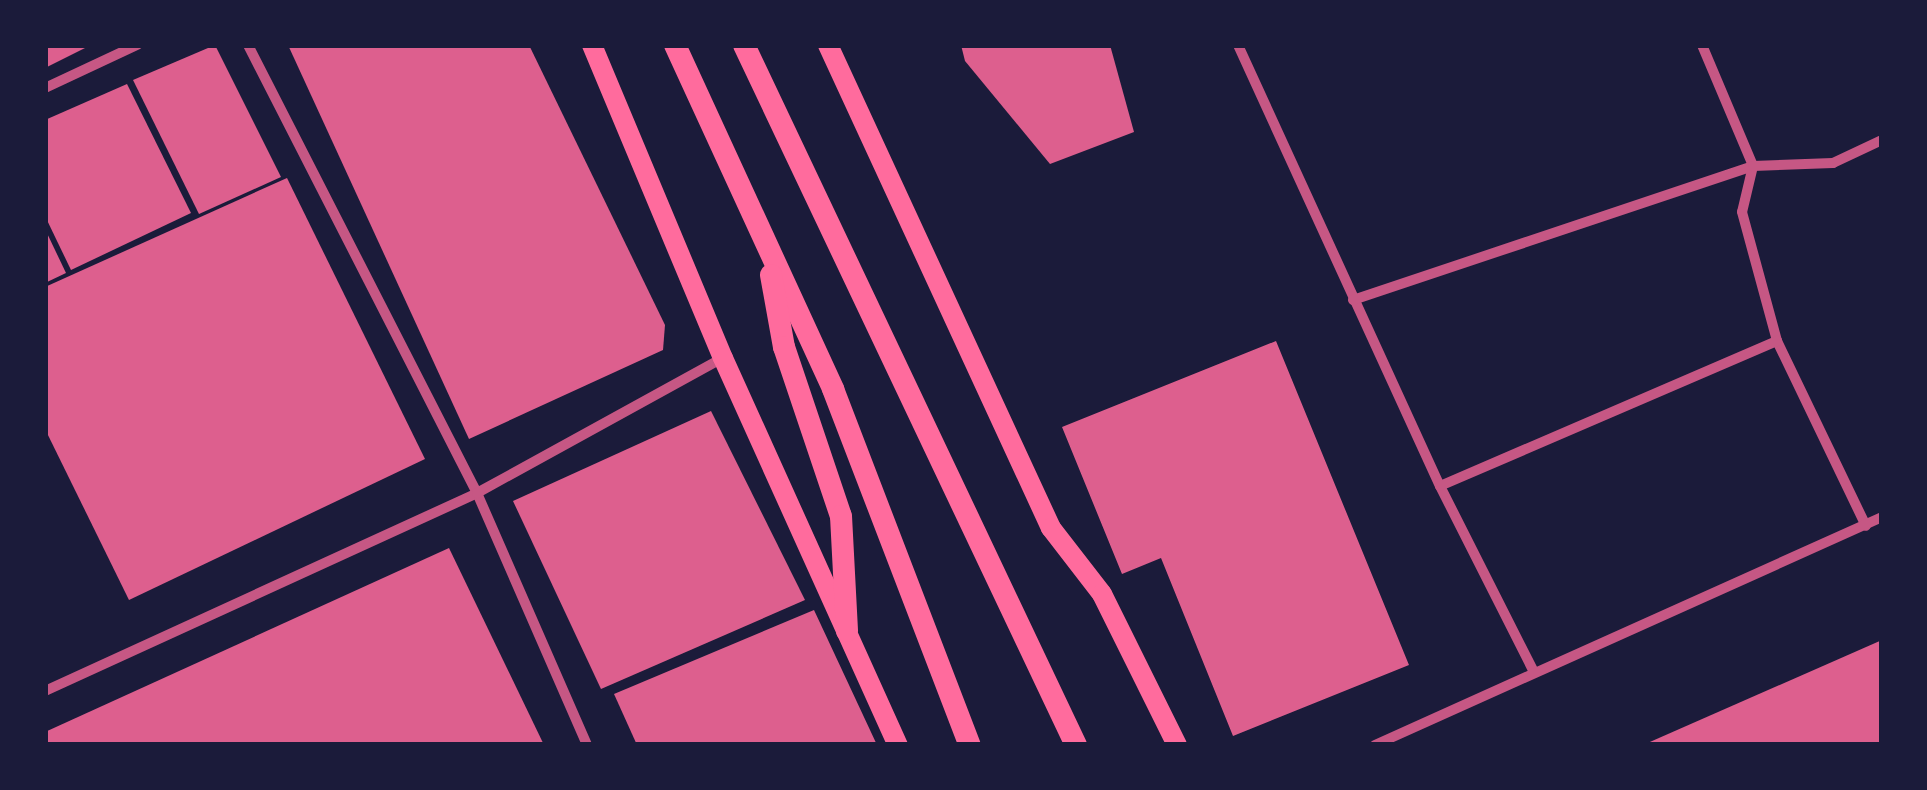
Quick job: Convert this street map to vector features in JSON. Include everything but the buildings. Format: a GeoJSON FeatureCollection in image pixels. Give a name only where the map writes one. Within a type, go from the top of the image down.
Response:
{"type":"FeatureCollection","features":[{"type":"Feature","properties":{"kind":"highway"},"geometry":{"type":"LineString","coordinates":[[675,45],[834,389],[970,745]]}},
{"type":"Feature","properties":{"kind":"highway"},"geometry":{"type":"LineString","coordinates":[[744,45],[1076,745]]}},
{"type":"Feature","properties":{"kind":"highway"},"geometry":{"type":"LineString","coordinates":[[765,242],[784,347],[841,516],[847,631]]}},
{"type":"Feature","properties":{"kind":"main road"},"geometry":{"type":"LineString","coordinates":[[592,45],[723,358],[898,745]]}},
{"type":"Feature","properties":{"kind":"main road"},"geometry":{"type":"LineString","coordinates":[[828,45],[1052,528],[1102,594],[1177,745]]}},
{"type":"Feature","properties":{"kind":"street"},"geometry":{"type":"LineString","coordinates":[[45,88],[137,45]]}},
{"type":"Feature","properties":{"kind":"street"},"geometry":{"type":"LineString","coordinates":[[248,45],[477,493],[587,745]]}},
{"type":"Feature","properties":{"kind":"street"},"geometry":{"type":"LineString","coordinates":[[1238,45],[1352,300],[1533,670]]}},
{"type":"Feature","properties":{"kind":"street"},"geometry":{"type":"LineString","coordinates":[[1702,45],[1752,166],[1742,212],[1777,341],[1866,526]]}},
{"type":"Feature","properties":{"kind":"street"},"geometry":{"type":"LineString","coordinates":[[1352,300],[1752,166],[1833,163],[1882,140]]}},
{"type":"Feature","properties":{"kind":"street"},"geometry":{"type":"LineString","coordinates":[[1440,486],[1777,341]]}},
{"type":"Feature","properties":{"kind":"street"},"geometry":{"type":"LineString","coordinates":[[45,691],[477,493],[723,358]]}},
{"type":"Feature","properties":{"kind":"street"},"geometry":{"type":"LineString","coordinates":[[1375,745],[1533,670],[1882,517]]}}]}
